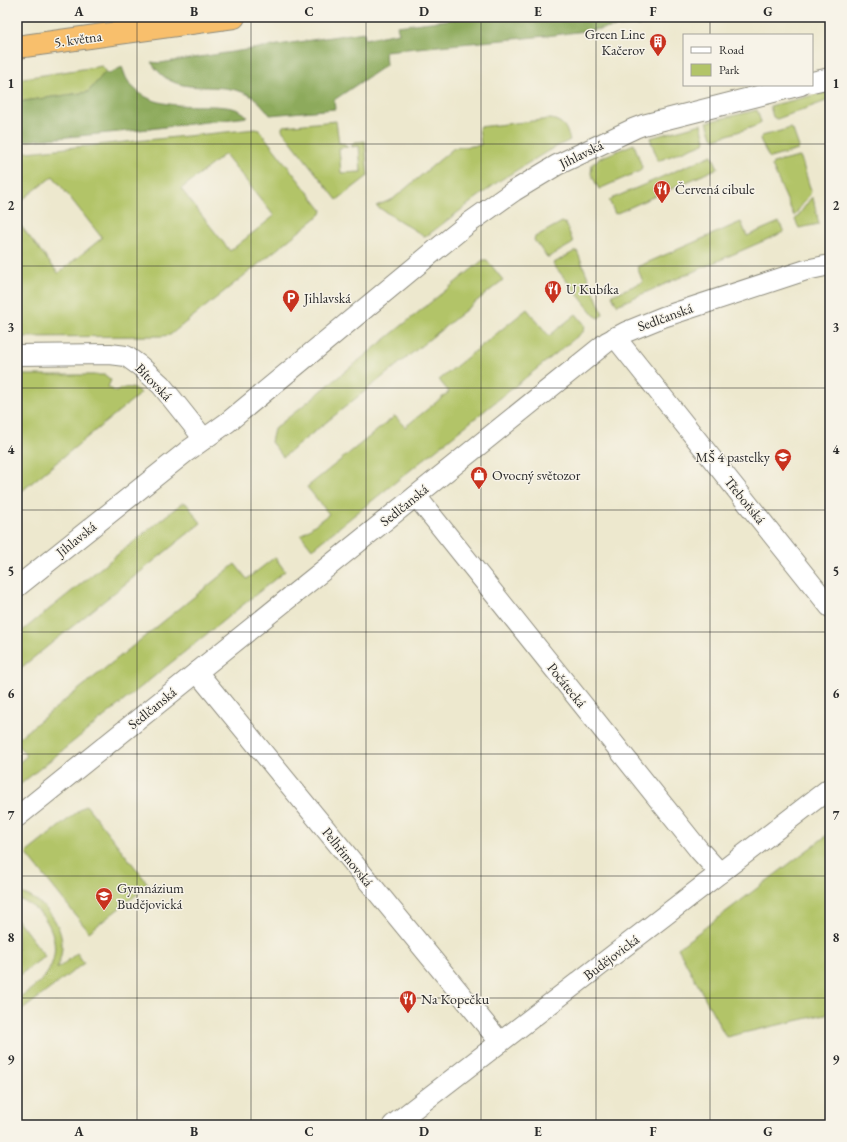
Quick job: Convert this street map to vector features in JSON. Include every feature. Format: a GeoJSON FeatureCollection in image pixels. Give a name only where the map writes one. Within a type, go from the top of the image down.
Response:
{"type":"FeatureCollection","features":[{"type":"Feature","properties":{"kind":"highway","name":"5. května"},"geometry":{"type":"LineString","coordinates":[[17,47],[234,17]]}},
{"type":"Feature","properties":{"kind":"street"},"geometry":{"type":"LineString","coordinates":[[813,82],[830,78]]}},
{"type":"Feature","properties":{"kind":"street","name":"Jihlavská"},"geometry":{"type":"LineString","coordinates":[[17,587],[186,452],[228,422],[469,223],[514,191],[557,165],[643,125],[797,86]]}},
{"type":"Feature","properties":{"kind":"street","name":"Sedlčanská"},"geometry":{"type":"LineString","coordinates":[[17,817],[594,352],[615,337],[663,317],[806,270],[830,265]]}},
{"type":"Feature","properties":{"kind":"street","name":"Třeboňská"},"geometry":{"type":"LineString","coordinates":[[615,337],[830,607]]}},
{"type":"Feature","properties":{"kind":"street","name":"Bítovská"},"geometry":{"type":"LineString","coordinates":[[17,355],[110,354],[126,356],[140,366],[161,385],[204,439]]}},
{"type":"Feature","properties":{"kind":"street","name":"Počátecká"},"geometry":{"type":"LineString","coordinates":[[416,496],[699,850],[720,873]]}},
{"type":"Feature","properties":{"kind":"street","name":"Pelhřimovská"},"geometry":{"type":"LineString","coordinates":[[197,672],[500,1042]]}},
{"type":"Feature","properties":{"kind":"street","name":"Budějovická"},"geometry":{"type":"LineString","coordinates":[[393,1125],[830,788]]}},
{"type":"Feature","properties":{"kind":"green space"},"geometry":{"type":"Polygon","coordinates":[[[472,17],[623,17],[625,26],[546,36],[385,51],[386,65],[334,100],[335,109],[270,115],[259,102],[245,93],[232,89],[182,85],[171,81],[161,74],[151,62],[160,63],[364,32],[365,39],[399,33],[397,26],[472,17]]]}},
{"type":"Feature","properties":{"kind":"green space"},"geometry":{"type":"Polygon","coordinates":[[[623,17],[663,17],[645,25],[625,26],[623,17]]]}},
{"type":"Feature","properties":{"kind":"green space"},"geometry":{"type":"Polygon","coordinates":[[[102,66],[106,71],[88,92],[17,102],[17,79],[102,66]]]}},
{"type":"Feature","properties":{"kind":"green space"},"geometry":{"type":"Polygon","coordinates":[[[122,67],[127,79],[136,90],[145,97],[167,104],[228,107],[241,111],[248,117],[149,129],[17,142],[17,102],[88,92],[106,71],[108,74],[122,67]]]}},
{"type":"Feature","properties":{"kind":"green space"},"geometry":{"type":"Polygon","coordinates":[[[830,91],[829,100],[777,119],[773,117],[770,106],[830,91]]]}},
{"type":"Feature","properties":{"kind":"green space"},"geometry":{"type":"Polygon","coordinates":[[[757,110],[761,122],[756,126],[715,139],[712,137],[707,122],[757,110]]]}},
{"type":"Feature","properties":{"kind":"green space"},"geometry":{"type":"Polygon","coordinates":[[[551,119],[564,126],[570,140],[548,151],[499,181],[428,235],[424,236],[376,206],[393,199],[454,148],[481,145],[479,127],[551,119]]]}},
{"type":"Feature","properties":{"kind":"green space"},"geometry":{"type":"Polygon","coordinates":[[[336,121],[339,143],[345,144],[348,147],[339,148],[341,173],[361,172],[359,146],[352,147],[352,144],[355,142],[365,141],[368,176],[337,200],[282,130],[283,126],[336,121]]]}},
{"type":"Feature","properties":{"kind":"green space"},"geometry":{"type":"Polygon","coordinates":[[[701,124],[705,140],[704,143],[658,161],[650,138],[701,124]]]}},
{"type":"Feature","properties":{"kind":"green space"},"geometry":{"type":"Polygon","coordinates":[[[791,128],[799,147],[798,150],[770,158],[760,139],[762,136],[791,128]]]}},
{"type":"Feature","properties":{"kind":"green space"},"geometry":{"type":"Polygon","coordinates":[[[256,129],[259,130],[322,210],[321,214],[170,335],[17,337],[17,221],[58,273],[102,238],[53,176],[17,204],[17,153],[256,129]],[[225,154],[181,189],[230,251],[274,216],[225,154]]]}},
{"type":"Feature","properties":{"kind":"green space"},"geometry":{"type":"Polygon","coordinates":[[[634,144],[642,167],[640,171],[599,189],[591,174],[592,164],[600,158],[634,144]]]}},
{"type":"Feature","properties":{"kind":"green space"},"geometry":{"type":"Polygon","coordinates":[[[712,155],[718,168],[615,214],[609,200],[712,155]]]}},
{"type":"Feature","properties":{"kind":"green space"},"geometry":{"type":"Polygon","coordinates":[[[799,157],[801,158],[811,191],[794,216],[772,166],[773,163],[799,157]]]}},
{"type":"Feature","properties":{"kind":"green space"},"geometry":{"type":"Polygon","coordinates":[[[811,198],[813,198],[819,224],[799,228],[795,220],[811,198]]]}},
{"type":"Feature","properties":{"kind":"green space"},"geometry":{"type":"Polygon","coordinates":[[[562,222],[566,224],[573,242],[572,244],[547,257],[534,240],[535,237],[562,222]]]}},
{"type":"Feature","properties":{"kind":"green space"},"geometry":{"type":"Polygon","coordinates":[[[741,222],[747,236],[779,222],[784,232],[617,305],[616,304],[612,295],[643,282],[637,267],[741,222]]]}},
{"type":"Feature","properties":{"kind":"green space"},"geometry":{"type":"Polygon","coordinates":[[[577,251],[603,314],[599,318],[594,315],[553,264],[577,251]]]}},
{"type":"Feature","properties":{"kind":"green space"},"geometry":{"type":"Polygon","coordinates":[[[483,260],[487,260],[503,280],[283,457],[271,442],[274,429],[483,260]]]}},
{"type":"Feature","properties":{"kind":"green space"},"geometry":{"type":"Polygon","coordinates":[[[527,309],[549,336],[576,314],[585,325],[584,331],[312,549],[301,535],[329,514],[307,487],[395,416],[405,427],[449,392],[439,380],[527,309]]]}},
{"type":"Feature","properties":{"kind":"green space"},"geometry":{"type":"Polygon","coordinates":[[[17,375],[105,375],[111,380],[108,387],[116,392],[122,389],[132,388],[141,393],[17,495],[17,375]]]}},
{"type":"Feature","properties":{"kind":"green space"},"geometry":{"type":"Polygon","coordinates":[[[182,503],[186,503],[201,523],[17,671],[17,635],[182,503]]]}},
{"type":"Feature","properties":{"kind":"green space"},"geometry":{"type":"Polygon","coordinates":[[[275,557],[285,571],[17,787],[17,764],[27,756],[17,744],[17,739],[235,564],[247,579],[275,557]]]}},
{"type":"Feature","properties":{"kind":"green space"},"geometry":{"type":"Polygon","coordinates":[[[86,805],[149,885],[89,932],[26,853],[86,805]]]}},
{"type":"Feature","properties":{"kind":"green space"},"geometry":{"type":"Polygon","coordinates":[[[830,833],[830,1013],[726,1037],[678,948],[830,833]]]}},
{"type":"Feature","properties":{"kind":"green space"},"geometry":{"type":"Polygon","coordinates":[[[17,892],[34,899],[49,912],[55,920],[59,929],[62,947],[57,969],[77,953],[84,963],[17,1014],[17,999],[46,975],[53,959],[55,948],[50,927],[44,918],[28,903],[17,899],[17,892]]]}},
{"type":"Feature","properties":{"kind":"green space"},"geometry":{"type":"Polygon","coordinates":[[[17,919],[45,956],[17,977],[17,919]]]}},
{"type":"Feature","properties":{"kind":"place","name":"Green Line Kačerov"},"geometry":{"type":"Point","coordinates":[658,57]}},
{"type":"Feature","properties":{"kind":"place","name":"Červená cibule"},"geometry":{"type":"Point","coordinates":[662,204]}},
{"type":"Feature","properties":{"kind":"place","name":"U Kubíka"},"geometry":{"type":"Point","coordinates":[553,304]}},
{"type":"Feature","properties":{"kind":"place","name":"Jihlavská"},"geometry":{"type":"Point","coordinates":[291,313]}},
{"type":"Feature","properties":{"kind":"place","name":"MŠ 4 pastelky"},"geometry":{"type":"Point","coordinates":[783,472]}},
{"type":"Feature","properties":{"kind":"place","name":"Ovocný světozor"},"geometry":{"type":"Point","coordinates":[479,490]}},
{"type":"Feature","properties":{"kind":"place","name":"Gymnázium Budějovická"},"geometry":{"type":"Point","coordinates":[104,911]}},
{"type":"Feature","properties":{"kind":"place","name":"Na Kopečku"},"geometry":{"type":"Point","coordinates":[408,1014]}}]}
